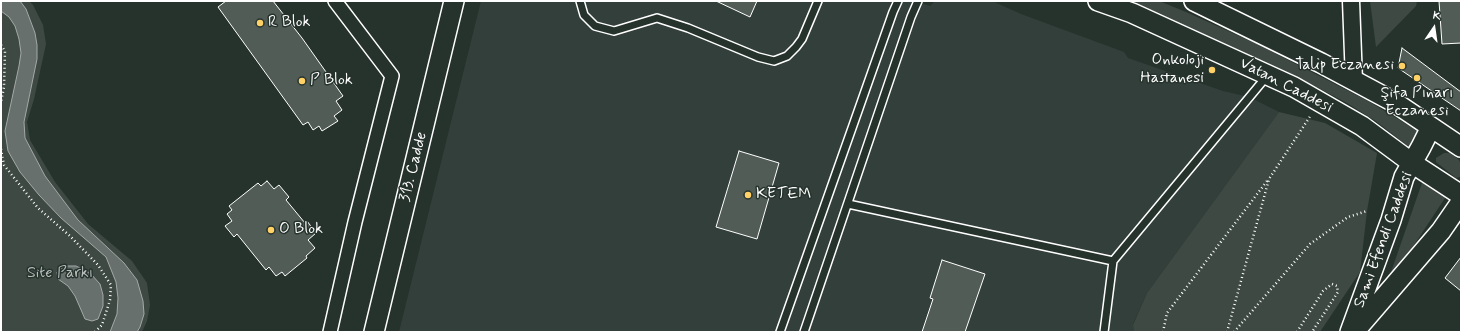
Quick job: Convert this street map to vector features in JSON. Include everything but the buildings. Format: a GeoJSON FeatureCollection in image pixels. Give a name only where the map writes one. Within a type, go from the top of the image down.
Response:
{"type":"FeatureCollection","features":[{"type":"Feature","properties":{"kind":"main road","name":"313. Cadde"},"geometry":{"type":"LineString","coordinates":[[374,332],[454,1]]}},
{"type":"Feature","properties":{"kind":"main road","name":"Vatan Caddesi"},"geometry":{"type":"LineString","coordinates":[[1098,1],[1132,13],[1294,87],[1362,126],[1412,163],[1461,195]]}},
{"type":"Feature","properties":{"kind":"main road"},"geometry":{"type":"LineString","coordinates":[[1194,1],[1321,63],[1394,102],[1461,146]]}},
{"type":"Feature","properties":{"kind":"main road","name":"Sami Efendi Caddesi"},"geometry":{"type":"LineString","coordinates":[[1350,332],[1391,220],[1404,177],[1431,127]]}},
{"type":"Feature","properties":{"kind":"main road","name":"Sami Efendi Caddesi"},"geometry":{"type":"LineString","coordinates":[[1354,332],[1441,231],[1461,202]]}},
{"type":"Feature","properties":{"kind":"street"},"geometry":{"type":"LineString","coordinates":[[330,332],[355,222],[392,76],[335,1]]}},
{"type":"Feature","properties":{"kind":"street"},"geometry":{"type":"LineString","coordinates":[[1351,1],[1354,81]]}},
{"type":"Feature","properties":{"kind":"lane"},"geometry":{"type":"LineString","coordinates":[[580,1],[584,15],[595,26],[614,30],[657,18],[688,28],[758,57],[774,60],[787,56],[802,39],[818,1]]}},
{"type":"Feature","properties":{"kind":"lane"},"geometry":{"type":"LineString","coordinates":[[780,332],[898,1]]}},
{"type":"Feature","properties":{"kind":"lane"},"geometry":{"type":"LineString","coordinates":[[804,332],[918,1]]}},
{"type":"Feature","properties":{"kind":"lane"},"geometry":{"type":"LineString","coordinates":[[1104,332],[1113,261],[1268,75]]}},
{"type":"Feature","properties":{"kind":"lane"},"geometry":{"type":"LineString","coordinates":[[848,204],[1113,261]]}},
{"type":"Feature","properties":{"kind":"path"},"geometry":{"type":"LineString","coordinates":[[1,45],[5,51],[4,87],[1,102]]}},
{"type":"Feature","properties":{"kind":"path"},"geometry":{"type":"LineString","coordinates":[[1163,332],[1167,313],[1268,179],[1319,102]]}},
{"type":"Feature","properties":{"kind":"path"},"geometry":{"type":"LineString","coordinates":[[1,149],[4,165],[38,208],[70,236],[98,265],[111,285],[110,300],[102,325],[95,332]]}},
{"type":"Feature","properties":{"kind":"path"},"geometry":{"type":"LineString","coordinates":[[1227,332],[1268,179]]}},
{"type":"Feature","properties":{"kind":"path"},"geometry":{"type":"LineString","coordinates":[[1234,332],[1310,244],[1348,217],[1368,211]]}},
{"type":"Feature","properties":{"kind":"path"},"geometry":{"type":"LineString","coordinates":[[1297,332],[1323,291],[1332,284],[1337,286],[1338,292],[1312,332]]}},
{"type":"Feature","properties":{"kind":"shaded area"},"geometry":{"type":"Polygon","coordinates":[[[1,1],[20,1],[26,9],[35,33],[37,59],[24,122],[25,138],[45,176],[78,220],[124,263],[137,280],[143,301],[144,314],[137,332],[110,332],[117,314],[118,298],[116,282],[106,257],[61,218],[39,195],[20,172],[8,151],[5,131],[21,53],[15,26],[9,17],[1,11],[1,1]]]}},
{"type":"Feature","properties":{"kind":"shaded area"},"geometry":{"type":"Polygon","coordinates":[[[481,1],[916,1],[930,6],[935,1],[992,1],[1021,14],[1124,52],[1128,58],[1223,91],[1249,97],[1279,112],[1147,293],[1133,324],[1134,332],[399,332],[481,1]]]}},
{"type":"Feature","properties":{"kind":"shaded area"},"geometry":{"type":"Polygon","coordinates":[[[65,266],[76,266],[90,273],[100,284],[103,295],[103,306],[98,319],[92,321],[85,319],[75,296],[68,286],[58,279],[57,272],[65,266]]]}},
{"type":"Feature","properties":{"kind":"green space","name":"Site Parkı"},"geometry":{"type":"Polygon","coordinates":[[[1,1],[29,1],[33,5],[43,25],[46,44],[34,99],[27,122],[30,140],[55,182],[88,224],[132,261],[147,283],[150,305],[147,321],[142,332],[1,332],[1,1]]]}},
{"type":"Feature","properties":{"kind":"green space"},"geometry":{"type":"Polygon","coordinates":[[[1122,1],[1159,1],[1186,12],[1257,44],[1368,101],[1418,131],[1409,147],[1377,122],[1347,103],[1305,81],[1185,26],[1122,1]]]}},
{"type":"Feature","properties":{"kind":"green space"},"geometry":{"type":"Polygon","coordinates":[[[1370,1],[1417,1],[1416,6],[1376,47],[1370,1]]]}},
{"type":"Feature","properties":{"kind":"green space"},"geometry":{"type":"Polygon","coordinates":[[[1279,112],[1325,123],[1377,153],[1367,211],[1360,272],[1320,332],[1134,332],[1133,325],[1147,293],[1279,112]]]}},
{"type":"Feature","properties":{"kind":"green space"},"geometry":{"type":"Polygon","coordinates":[[[1444,153],[1450,153],[1459,160],[1461,164],[1460,177],[1456,178],[1436,162],[1436,158],[1444,153]]]}},
{"type":"Feature","properties":{"kind":"green space"},"geometry":{"type":"Polygon","coordinates":[[[1423,180],[1447,195],[1393,277],[1390,275],[1423,180]]]}},
{"type":"Feature","properties":{"kind":"place","name":"R Blok"},"geometry":{"type":"Point","coordinates":[260,23]}},
{"type":"Feature","properties":{"kind":"place","name":"Talip Eczanesi"},"geometry":{"type":"Point","coordinates":[1402,66]}},
{"type":"Feature","properties":{"kind":"place","name":"Onkoloji Hastanesi"},"geometry":{"type":"Point","coordinates":[1212,70]}},
{"type":"Feature","properties":{"kind":"place","name":"Şifa Pınarı Eczanesi"},"geometry":{"type":"Point","coordinates":[1417,78]}},
{"type":"Feature","properties":{"kind":"place","name":"P Blok"},"geometry":{"type":"Point","coordinates":[302,81]}},
{"type":"Feature","properties":{"kind":"place","name":"KETEM"},"geometry":{"type":"Point","coordinates":[748,195]}},
{"type":"Feature","properties":{"kind":"place","name":"O Blok"},"geometry":{"type":"Point","coordinates":[271,230]}}]}
